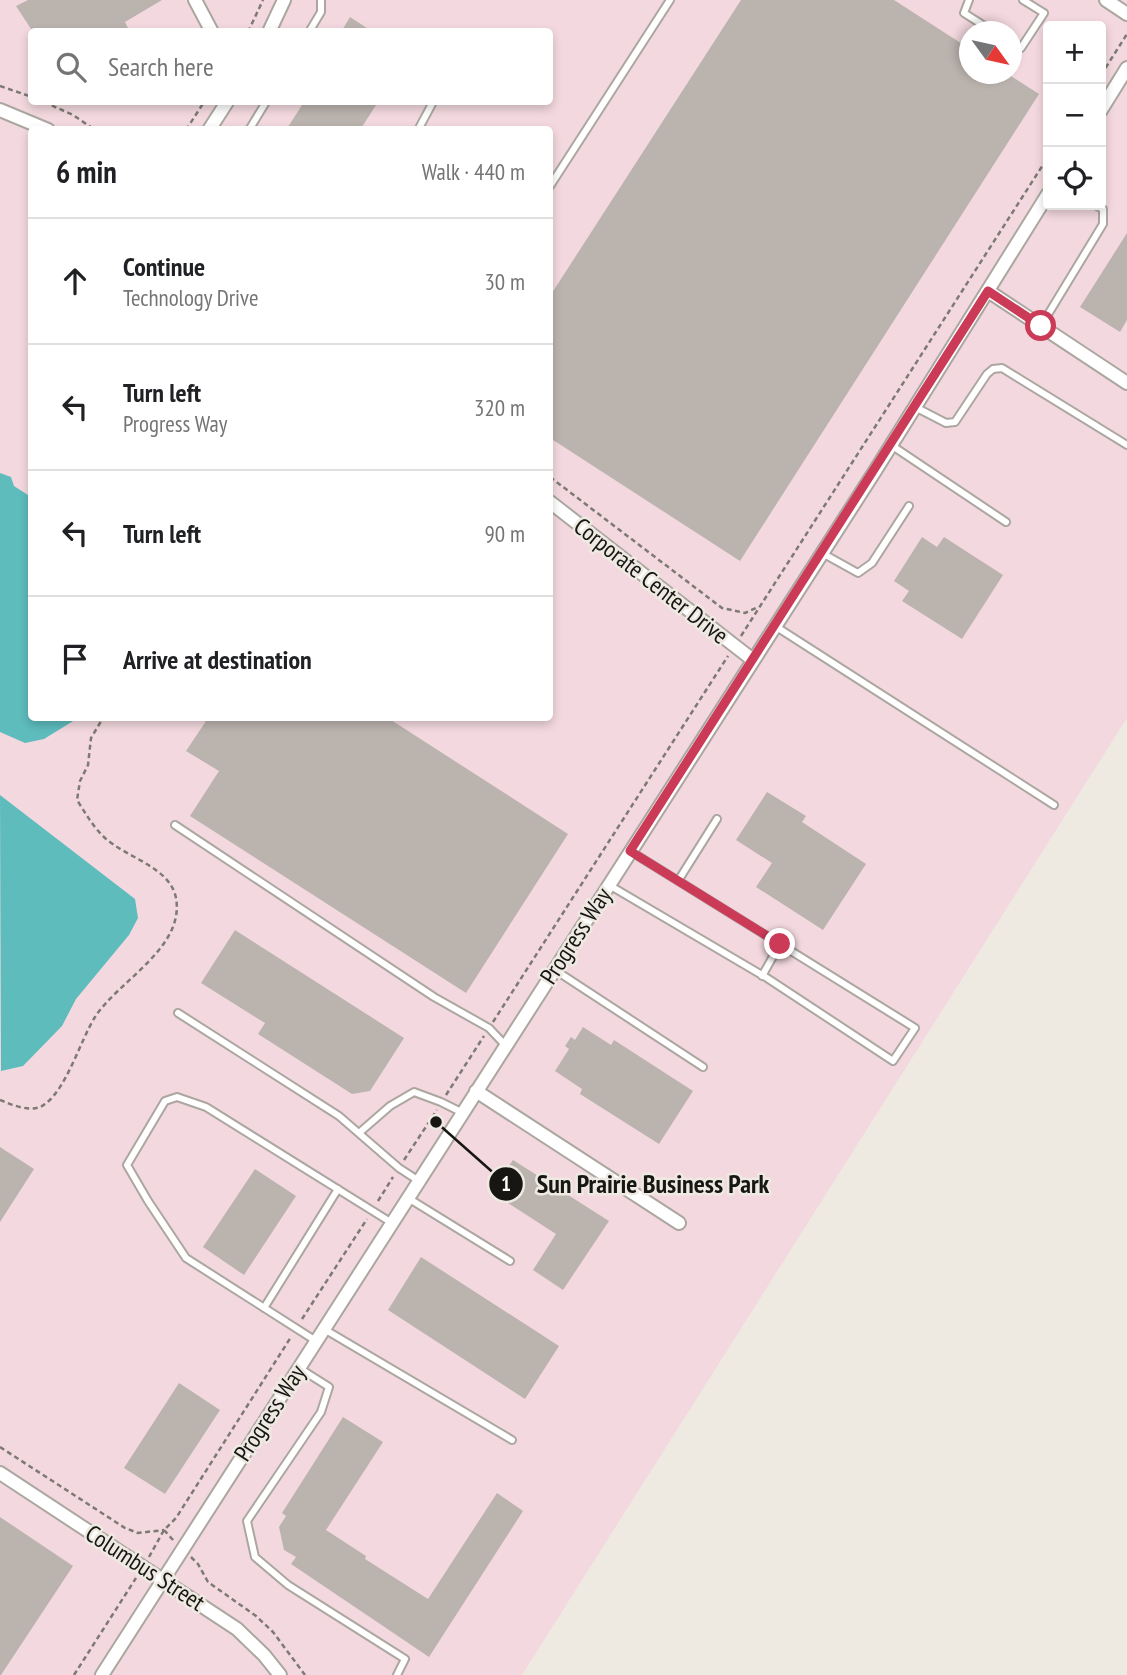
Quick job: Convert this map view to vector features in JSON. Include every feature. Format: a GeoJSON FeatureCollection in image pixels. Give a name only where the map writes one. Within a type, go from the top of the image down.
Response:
{"type":"FeatureCollection","features":[{"type":"Feature","properties":{"kind":"street"},"geometry":{"type":"LineString","coordinates":[[195,0],[210,28]]}},
{"type":"Feature","properties":{"kind":"street"},"geometry":{"type":"LineString","coordinates":[[271,28],[284,0]]}},
{"type":"Feature","properties":{"kind":"street"},"geometry":{"type":"LineString","coordinates":[[1106,0],[1127,13]]}},
{"type":"Feature","properties":{"kind":"street"},"geometry":{"type":"LineString","coordinates":[[1106,102],[1127,68]]}},
{"type":"Feature","properties":{"kind":"street"},"geometry":{"type":"LineString","coordinates":[[212,126],[225,105]]}},
{"type":"Feature","properties":{"kind":"street"},"geometry":{"type":"LineString","coordinates":[[0,110],[38,126]]}},
{"type":"Feature","properties":{"kind":"street","name":"Progress Way"},"geometry":{"type":"LineString","coordinates":[[102,1675],[891,445],[1043,202]]}},
{"type":"Feature","properties":{"kind":"street"},"geometry":{"type":"LineString","coordinates":[[988,291],[1127,383]]}},
{"type":"Feature","properties":{"kind":"street","name":"Corporate Center Drive"},"geometry":{"type":"LineString","coordinates":[[553,504],[753,660]]}},
{"type":"Feature","properties":{"kind":"street"},"geometry":{"type":"LineString","coordinates":[[477,1091],[679,1223]]}},
{"type":"Feature","properties":{"kind":"street","name":"Columbus Street"},"geometry":{"type":"LineString","coordinates":[[0,1473],[237,1629],[280,1675]]}},
{"type":"Feature","properties":{"kind":"lane"},"geometry":{"type":"LineString","coordinates":[[311,28],[321,12],[321,0]]}},
{"type":"Feature","properties":{"kind":"lane"},"geometry":{"type":"LineString","coordinates":[[553,181],[670,0]]}},
{"type":"Feature","properties":{"kind":"lane"},"geometry":{"type":"LineString","coordinates":[[969,0],[964,13],[977,21]]}},
{"type":"Feature","properties":{"kind":"lane"},"geometry":{"type":"LineString","coordinates":[[1022,46],[1044,13],[1023,0]]}},
{"type":"Feature","properties":{"kind":"lane"},"geometry":{"type":"LineString","coordinates":[[251,126],[264,105]]}},
{"type":"Feature","properties":{"kind":"lane"},"geometry":{"type":"LineString","coordinates":[[420,126],[431,105]]}},
{"type":"Feature","properties":{"kind":"lane"},"geometry":{"type":"LineString","coordinates":[[1041,326],[1103,224],[1103,210]]}},
{"type":"Feature","properties":{"kind":"lane"},"geometry":{"type":"LineString","coordinates":[[915,407],[946,423],[955,422],[987,374],[993,369],[1002,368],[1127,445]]}},
{"type":"Feature","properties":{"kind":"lane"},"geometry":{"type":"LineString","coordinates":[[891,445],[1006,522]]}},
{"type":"Feature","properties":{"kind":"lane"},"geometry":{"type":"LineString","coordinates":[[822,553],[858,573],[872,564],[909,506]]}},
{"type":"Feature","properties":{"kind":"lane"},"geometry":{"type":"LineString","coordinates":[[775,626],[1054,805]]}},
{"type":"Feature","properties":{"kind":"lane"},"geometry":{"type":"LineString","coordinates":[[678,881],[717,819]]}},
{"type":"Feature","properties":{"kind":"lane"},"geometry":{"type":"LineString","coordinates":[[175,825],[434,997],[489,1028],[506,1046]]}},
{"type":"Feature","properties":{"kind":"lane"},"geometry":{"type":"LineString","coordinates":[[609,885],[762,976],[893,1060],[915,1028],[630,851]]}},
{"type":"Feature","properties":{"kind":"lane"},"geometry":{"type":"LineString","coordinates":[[762,976],[780,944]]}},
{"type":"Feature","properties":{"kind":"lane"},"geometry":{"type":"LineString","coordinates":[[555,970],[703,1068]]}},
{"type":"Feature","properties":{"kind":"lane"},"geometry":{"type":"LineString","coordinates":[[178,1013],[339,1116],[399,1168],[419,1181]]}},
{"type":"Feature","properties":{"kind":"lane"},"geometry":{"type":"LineString","coordinates":[[359,1133],[390,1106],[414,1092],[463,1113]]}},
{"type":"Feature","properties":{"kind":"lane"},"geometry":{"type":"LineString","coordinates":[[316,1341],[186,1258],[148,1201],[127,1165],[165,1101],[177,1097],[206,1107],[392,1223]]}},
{"type":"Feature","properties":{"kind":"lane"},"geometry":{"type":"LineString","coordinates":[[264,1308],[338,1189]]}},
{"type":"Feature","properties":{"kind":"lane"},"geometry":{"type":"LineString","coordinates":[[408,1198],[510,1261]]}},
{"type":"Feature","properties":{"kind":"lane"},"geometry":{"type":"LineString","coordinates":[[324,1329],[512,1440]]}},
{"type":"Feature","properties":{"kind":"lane"},"geometry":{"type":"LineString","coordinates":[[299,1368],[329,1387],[321,1412],[247,1521],[255,1557],[288,1585],[405,1659],[397,1675]]}},
{"type":"Feature","properties":{"kind":"path"},"geometry":{"type":"LineString","coordinates":[[250,28],[263,0]]}},
{"type":"Feature","properties":{"kind":"path"},"geometry":{"type":"LineString","coordinates":[[1106,67],[1127,34]]}},
{"type":"Feature","properties":{"kind":"path"},"geometry":{"type":"LineString","coordinates":[[0,86],[28,96]]}},
{"type":"Feature","properties":{"kind":"path"},"geometry":{"type":"LineString","coordinates":[[50,105],[89,126]]}},
{"type":"Feature","properties":{"kind":"path"},"geometry":{"type":"LineString","coordinates":[[189,126],[202,105]]}},
{"type":"Feature","properties":{"kind":"path"},"geometry":{"type":"LineString","coordinates":[[74,1675],[129,1587],[144,1568],[164,1530],[176,1518],[1043,165]]}},
{"type":"Feature","properties":{"kind":"path"},"geometry":{"type":"LineString","coordinates":[[553,479],[722,608],[745,612],[759,606]]}},
{"type":"Feature","properties":{"kind":"path"},"geometry":{"type":"LineString","coordinates":[[0,1100],[28,1108],[43,1107],[67,1075],[96,1016],[160,948],[174,928],[177,903],[173,887],[163,876],[107,841],[96,830],[77,800],[80,781],[88,765],[91,738],[101,721]]}},
{"type":"Feature","properties":{"kind":"path"},"geometry":{"type":"LineString","coordinates":[[0,1447],[125,1528],[138,1533],[164,1530]]}},
{"type":"Feature","properties":{"kind":"path"},"geometry":{"type":"LineString","coordinates":[[164,1530],[198,1564],[208,1582],[256,1616],[273,1632],[305,1675]]}},
{"type":"Feature","properties":{"kind":"shaded area"},"geometry":{"type":"Polygon","coordinates":[[[0,0],[1127,0],[1127,718],[522,1675],[0,1675],[0,0]]]}},
{"type":"Feature","properties":{"kind":"water"},"geometry":{"type":"Polygon","coordinates":[[[0,473],[11,477],[14,486],[28,495],[28,721],[73,721],[44,739],[25,743],[0,732],[0,473]]]}},
{"type":"Feature","properties":{"kind":"water"},"geometry":{"type":"Polygon","coordinates":[[[0,795],[135,899],[138,918],[129,935],[76,999],[62,1026],[23,1066],[1,1071],[0,795]]]}},
{"type":"Feature","properties":{"kind":"building"},"geometry":{"type":"Polygon","coordinates":[[[28,0],[162,0],[125,22],[128,28],[30,28],[16,6],[28,0]]]}},
{"type":"Feature","properties":{"kind":"building"},"geometry":{"type":"Polygon","coordinates":[[[741,0],[894,0],[959,42],[959,84],[1022,83],[1039,94],[740,561],[553,440],[553,291],[741,0]]]}},
{"type":"Feature","properties":{"kind":"building"},"geometry":{"type":"Polygon","coordinates":[[[350,17],[367,28],[343,28],[350,17]]]}},
{"type":"Feature","properties":{"kind":"building"},"geometry":{"type":"Polygon","coordinates":[[[302,105],[376,105],[363,126],[289,126],[302,105]]]}},
{"type":"Feature","properties":{"kind":"building"},"geometry":{"type":"Polygon","coordinates":[[[1127,233],[1127,320],[1120,332],[1080,307],[1127,233]]]}},
{"type":"Feature","properties":{"kind":"building"},"geometry":{"type":"Polygon","coordinates":[[[922,537],[937,547],[944,537],[1003,575],[962,639],[902,601],[909,591],[894,581],[922,537]]]}},
{"type":"Feature","properties":{"kind":"building"},"geometry":{"type":"Polygon","coordinates":[[[206,721],[393,721],[568,834],[466,993],[190,816],[219,771],[186,751],[206,721]]]}},
{"type":"Feature","properties":{"kind":"building"},"geometry":{"type":"Polygon","coordinates":[[[767,792],[806,816],[802,822],[866,864],[823,930],[756,887],[772,863],[736,840],[767,792]]]}},
{"type":"Feature","properties":{"kind":"building"},"geometry":{"type":"Polygon","coordinates":[[[235,930],[404,1038],[370,1091],[352,1094],[258,1034],[265,1023],[201,983],[235,930]]]}},
{"type":"Feature","properties":{"kind":"building"},"geometry":{"type":"Polygon","coordinates":[[[583,1027],[611,1045],[614,1040],[693,1091],[659,1144],[580,1094],[582,1089],[555,1071],[569,1049],[565,1046],[571,1037],[575,1040],[583,1027]]]}},
{"type":"Feature","properties":{"kind":"building"},"geometry":{"type":"Polygon","coordinates":[[[0,1147],[34,1169],[0,1222],[0,1147]]]}},
{"type":"Feature","properties":{"kind":"building"},"geometry":{"type":"Polygon","coordinates":[[[513,1160],[609,1221],[563,1290],[533,1270],[556,1234],[491,1192],[513,1160]]]}},
{"type":"Feature","properties":{"kind":"building"},"geometry":{"type":"Polygon","coordinates":[[[255,1169],[296,1196],[244,1275],[203,1247],[255,1169]]]}},
{"type":"Feature","properties":{"kind":"building"},"geometry":{"type":"Polygon","coordinates":[[[421,1257],[559,1346],[525,1399],[388,1310],[421,1257]]]}},
{"type":"Feature","properties":{"kind":"building"},"geometry":{"type":"Polygon","coordinates":[[[179,1383],[220,1410],[165,1494],[124,1468],[179,1383]]]}},
{"type":"Feature","properties":{"kind":"building"},"geometry":{"type":"Polygon","coordinates":[[[343,1417],[383,1442],[326,1530],[366,1556],[365,1559],[428,1599],[497,1493],[523,1511],[429,1657],[291,1564],[296,1557],[284,1550],[279,1527],[286,1516],[282,1513],[343,1417]]]}},
{"type":"Feature","properties":{"kind":"building"},"geometry":{"type":"Polygon","coordinates":[[[0,1517],[73,1566],[1,1675],[0,1675],[0,1517]]]}},
{"type":"Feature","properties":{"kind":"place","name":"Sun Prairie Business Park"},"geometry":{"type":"Point","coordinates":[436,1122]}},
{"type":"Feature","properties":{"kind":"route"},"geometry":{"type":"LineString","coordinates":[[780,944],[630,851],[988,291],[1041,326]]}}]}
